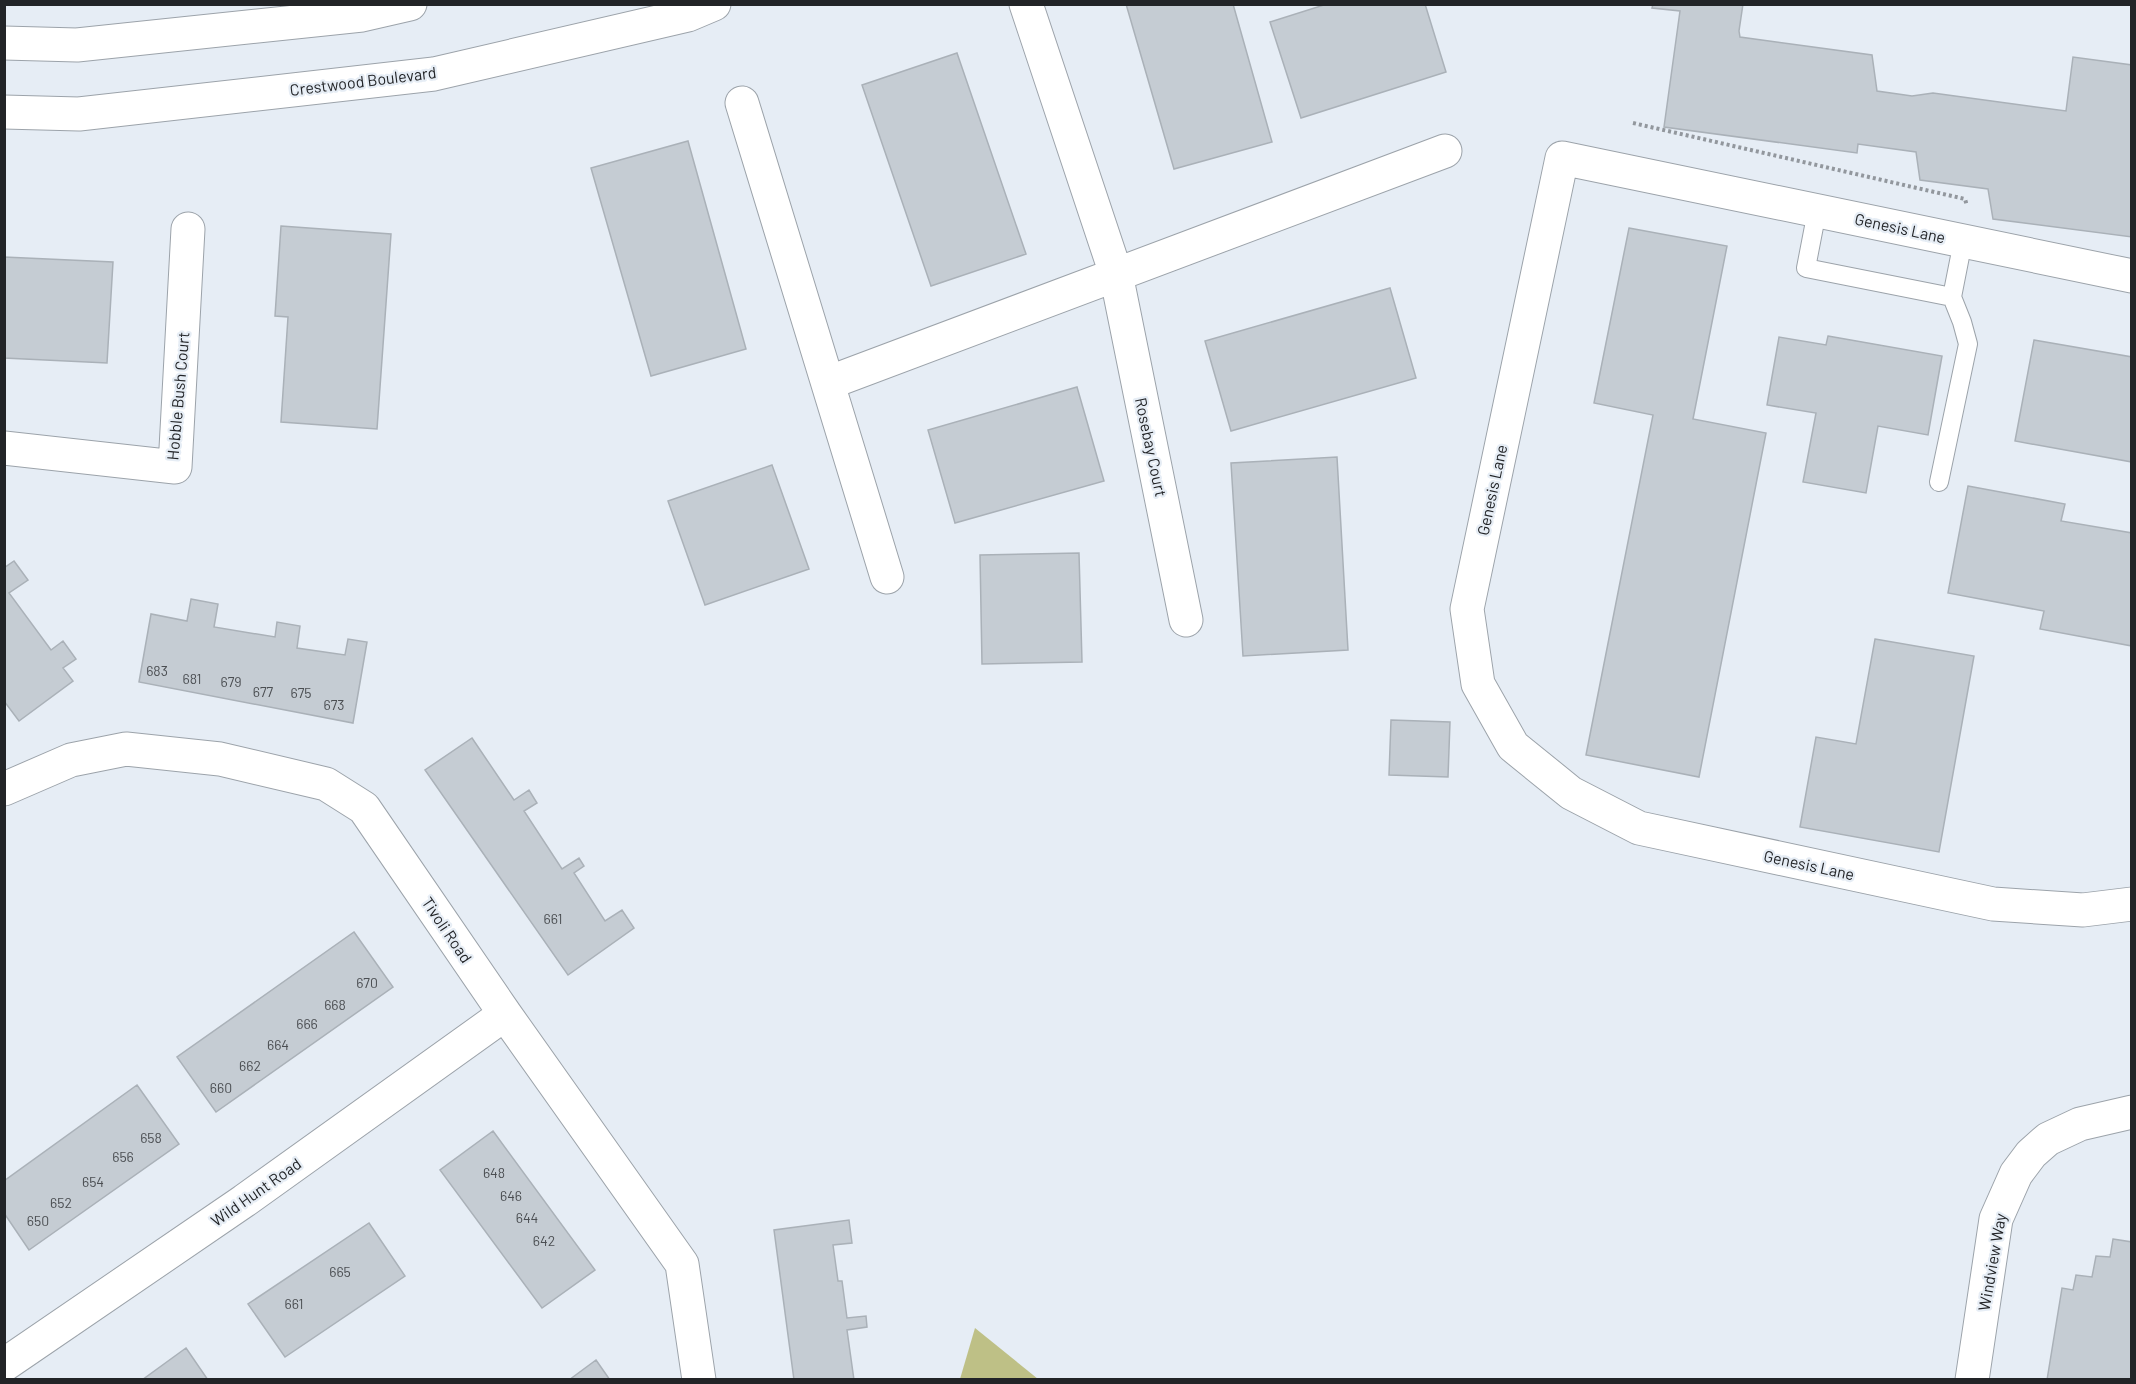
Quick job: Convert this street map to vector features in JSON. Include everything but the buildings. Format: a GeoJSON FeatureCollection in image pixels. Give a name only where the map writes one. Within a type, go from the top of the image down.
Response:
{"type":"FeatureCollection","features":[{"type":"Feature","properties":{"kind":"street"},"geometry":{"type":"LineString","coordinates":[[4,43],[77,45],[362,15],[410,4]]}},
{"type":"Feature","properties":{"kind":"street","name":"Crestwood Boulevard"},"geometry":{"type":"LineString","coordinates":[[4,112],[79,114],[434,74],[688,15],[714,4]]}},
{"type":"Feature","properties":{"kind":"street","name":"Rosebay Court"},"geometry":{"type":"LineString","coordinates":[[1026,4],[1116,274],[1186,620]]}},
{"type":"Feature","properties":{"kind":"street"},"geometry":{"type":"LineString","coordinates":[[742,103],[887,577]]}},
{"type":"Feature","properties":{"kind":"street"},"geometry":{"type":"LineString","coordinates":[[828,383],[1445,151]]}},
{"type":"Feature","properties":{"kind":"street","name":"Genesis Lane"},"geometry":{"type":"LineString","coordinates":[[2132,276],[1562,158],[1467,609],[1478,684],[1513,746],[1571,794],[1639,828],[1993,904],[2083,910],[2132,904]]}},
{"type":"Feature","properties":{"kind":"street","name":"Hobble Bush Court"},"geometry":{"type":"LineString","coordinates":[[4,448],[175,467],[188,230]]}},
{"type":"Feature","properties":{"kind":"street","name":"Tivoli Road"},"geometry":{"type":"LineString","coordinates":[[4,789],[71,760],[126,749],[220,759],[326,784],[364,808],[505,1014],[682,1264],[699,1380]]}},
{"type":"Feature","properties":{"kind":"street","name":"Wild Hunt Road"},"geometry":{"type":"LineString","coordinates":[[4,1365],[244,1201],[505,1014]]}},
{"type":"Feature","properties":{"kind":"street","name":"Windview Way"},"geometry":{"type":"LineString","coordinates":[[1972,1380],[1996,1219],[2016,1174],[2031,1154],[2048,1139],[2080,1124],[2132,1112]]}},
{"type":"Feature","properties":{"kind":"street"},"geometry":{"type":"LineString","coordinates":[[4,1365],[14,1380]]}},
{"type":"Feature","properties":{"kind":"lane"},"geometry":{"type":"LineString","coordinates":[[1817,211],[1806,268],[1952,297]]}},
{"type":"Feature","properties":{"kind":"lane"},"geometry":{"type":"LineString","coordinates":[[1939,482],[1968,344],[1952,297],[1963,241]]}},
{"type":"Feature","properties":{"kind":"green space"},"geometry":{"type":"Polygon","coordinates":[[[975,1328],[1038,1379],[960,1379],[975,1328]]]}}]}
